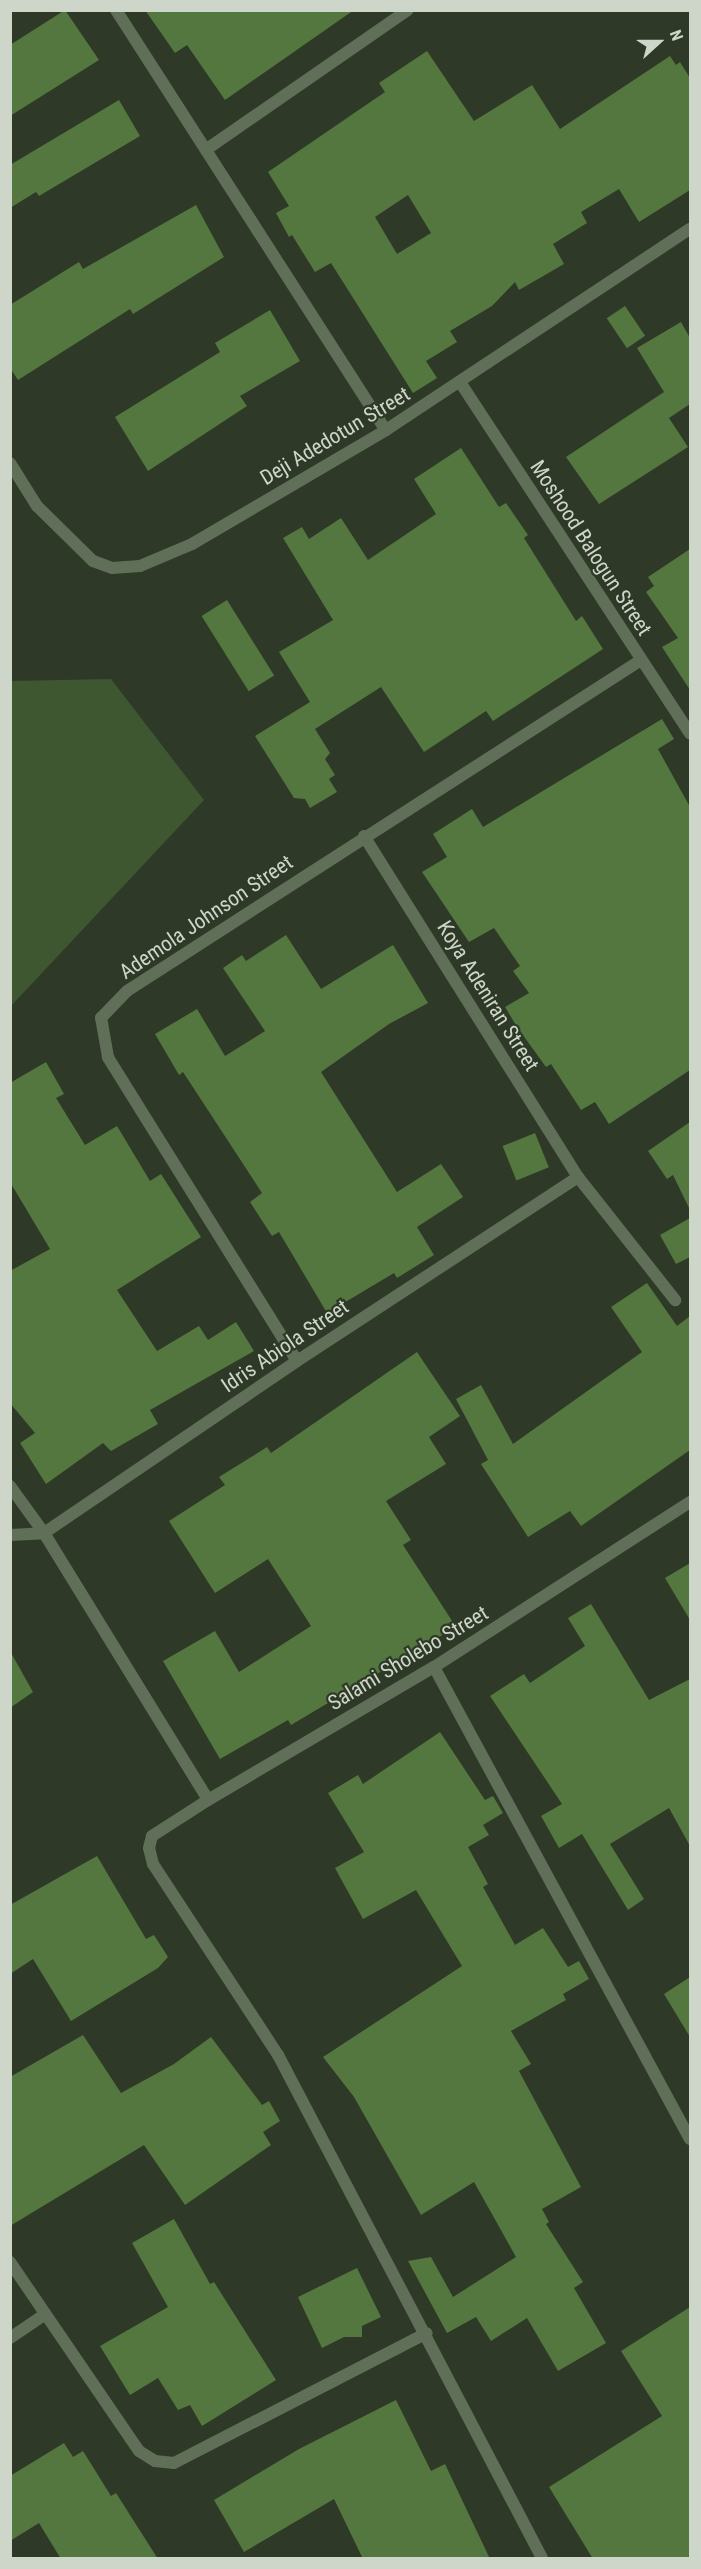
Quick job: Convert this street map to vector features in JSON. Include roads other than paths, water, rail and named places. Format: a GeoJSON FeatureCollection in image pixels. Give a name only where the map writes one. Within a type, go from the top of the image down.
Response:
{"type":"FeatureCollection","features":[{"type":"Feature","properties":{"kind":"street"},"geometry":{"type":"LineString","coordinates":[[116,10],[386,430]]}},
{"type":"Feature","properties":{"kind":"street"},"geometry":{"type":"LineString","coordinates":[[207,149],[408,10]]}},
{"type":"Feature","properties":{"kind":"street","name":"Deji Adedotun Street"},"geometry":{"type":"LineString","coordinates":[[10,463],[37,506],[93,561],[112,568],[141,566],[192,544],[386,430],[690,229]]}},
{"type":"Feature","properties":{"kind":"street","name":"Moshood Balogun Street"},"geometry":{"type":"LineString","coordinates":[[460,382],[690,734]]}},
{"type":"Feature","properties":{"kind":"street","name":"Ademola Johnson Street"},"geometry":{"type":"LineString","coordinates":[[297,1361],[108,1057],[101,1018],[127,991],[364,836],[641,660]]}},
{"type":"Feature","properties":{"kind":"street","name":"Koya Adeniran Street"},"geometry":{"type":"LineString","coordinates":[[364,836],[578,1177],[675,1300]]}},
{"type":"Feature","properties":{"kind":"street"},"geometry":{"type":"LineString","coordinates":[[10,1535],[44,1533],[578,1177]]}},
{"type":"Feature","properties":{"kind":"street","name":"Idris Abiola Street"},"geometry":{"type":"LineString","coordinates":[[44,1533],[297,1361],[578,1177]]}},
{"type":"Feature","properties":{"kind":"street"},"geometry":{"type":"LineString","coordinates":[[10,1486],[44,1533],[208,1800]]}},
{"type":"Feature","properties":{"kind":"street","name":"Salami Sholebo Street"},"geometry":{"type":"LineString","coordinates":[[427,2333],[278,2055],[153,1864],[149,1848],[152,1836],[208,1800],[434,1667],[690,1502]]}},
{"type":"Feature","properties":{"kind":"street"},"geometry":{"type":"LineString","coordinates":[[434,1667],[690,2139]]}},
{"type":"Feature","properties":{"kind":"street"},"geometry":{"type":"LineString","coordinates":[[10,2262],[138,2451],[155,2461],[174,2463],[427,2333],[542,2559]]}},
{"type":"Feature","properties":{"kind":"street"},"geometry":{"type":"LineString","coordinates":[[10,2338],[44,2315]]}}]}
